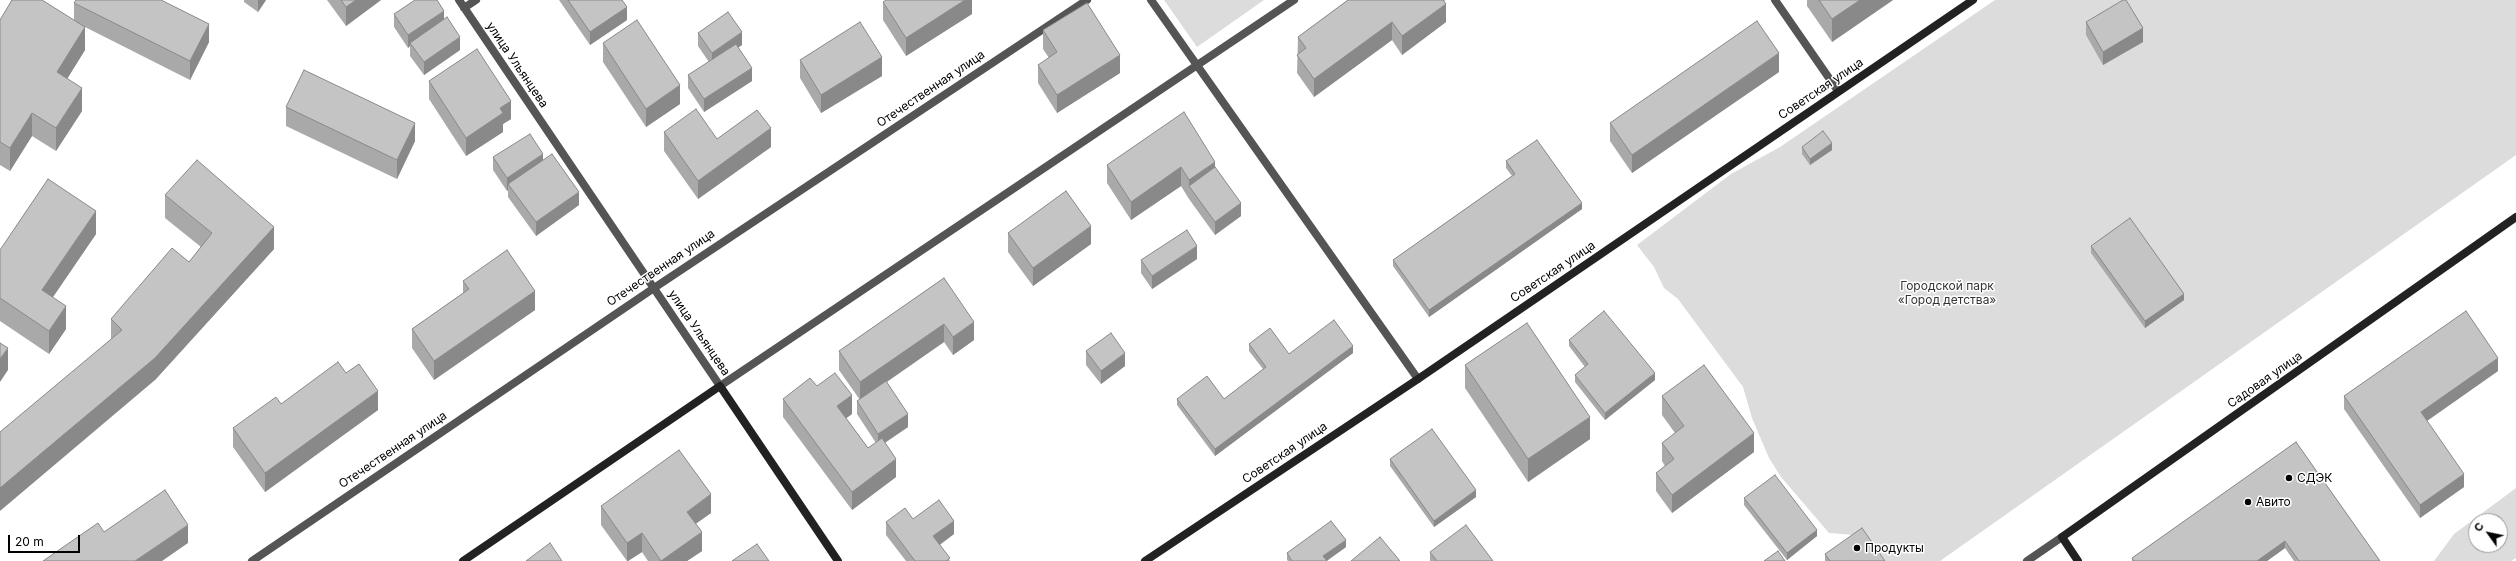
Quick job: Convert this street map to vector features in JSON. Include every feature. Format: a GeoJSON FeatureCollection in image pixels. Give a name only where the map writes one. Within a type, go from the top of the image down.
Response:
{"type":"FeatureCollection","features":[{"type":"Feature","properties":{"kind":"street","name":"улица Ульянцева"},"geometry":{"type":"LineString","coordinates":[[459,0],[838,561]]}},
{"type":"Feature","properties":{"kind":"street"},"geometry":{"type":"LineString","coordinates":[[464,8],[476,0]]}},
{"type":"Feature","properties":{"kind":"street","name":"Отечественная улица"},"geometry":{"type":"LineString","coordinates":[[252,561],[654,288],[1087,0]]}},
{"type":"Feature","properties":{"kind":"street"},"geometry":{"type":"LineString","coordinates":[[1151,0],[1418,379]]}},
{"type":"Feature","properties":{"kind":"street"},"geometry":{"type":"LineString","coordinates":[[463,561],[720,386],[1294,0]]}},
{"type":"Feature","properties":{"kind":"street"},"geometry":{"type":"LineString","coordinates":[[1775,0],[1838,91]]}},
{"type":"Feature","properties":{"kind":"street","name":"Советская улица"},"geometry":{"type":"LineString","coordinates":[[1145,561],[1418,379],[1973,0]]}},
{"type":"Feature","properties":{"kind":"street","name":"Садовая улица"},"geometry":{"type":"LineString","coordinates":[[2027,561],[2516,217]]}},
{"type":"Feature","properties":{"kind":"street"},"geometry":{"type":"LineString","coordinates":[[2062,537],[2078,561]]}},
{"type":"Feature","properties":{"kind":"green space"},"geometry":{"type":"Polygon","coordinates":[[[1164,0],[1264,0],[1197,47],[1164,0]]]}},
{"type":"Feature","properties":{"kind":"green space","name":"Городской парк «Город детства»"},"geometry":{"type":"Polygon","coordinates":[[[1995,0],[2516,0],[2516,155],[1940,561],[1873,561],[1854,535],[1829,533],[1781,477],[1769,458],[1752,418],[1743,387],[1678,299],[1664,288],[1654,267],[1637,245],[1731,174],[1780,147],[1995,0]]]}},
{"type":"Feature","properties":{"kind":"green space"},"geometry":{"type":"Polygon","coordinates":[[[2516,488],[2516,558],[2511,561],[2434,561],[2454,534],[2468,524],[2468,553],[2508,553],[2508,513],[2482,513],[2516,488]]]}},
{"type":"Feature","properties":{"kind":"building"},"geometry":{"type":"Polygon","coordinates":[[[12,0],[42,0],[85,27],[57,72],[82,88],[56,128],[32,113],[10,148],[0,142],[0,20],[12,0]]]}},
{"type":"Feature","properties":{"kind":"building"},"geometry":{"type":"Polygon","coordinates":[[[76,0],[161,0],[209,24],[190,61],[74,3],[76,0]]]}},
{"type":"Feature","properties":{"kind":"building"},"geometry":{"type":"Polygon","coordinates":[[[341,0],[356,0],[346,7],[341,0]]]}},
{"type":"Feature","properties":{"kind":"building"},"geometry":{"type":"Polygon","coordinates":[[[415,0],[437,0],[444,11],[408,35],[394,14],[415,0]]]}},
{"type":"Feature","properties":{"kind":"building"},"geometry":{"type":"Polygon","coordinates":[[[568,0],[622,0],[627,7],[590,32],[568,0]]]}},
{"type":"Feature","properties":{"kind":"building"},"geometry":{"type":"Polygon","coordinates":[[[886,0],[965,0],[906,38],[883,2],[886,0]]]}},
{"type":"Feature","properties":{"kind":"building"},"geometry":{"type":"Polygon","coordinates":[[[1348,0],[1443,0],[1446,4],[1402,36],[1392,22],[1314,79],[1297,55],[1306,48],[1298,37],[1348,0]]]}},
{"type":"Feature","properties":{"kind":"building"},"geometry":{"type":"Polygon","coordinates":[[[1819,0],[1860,0],[1832,19],[1819,0]]]}},
{"type":"Feature","properties":{"kind":"building"},"geometry":{"type":"Polygon","coordinates":[[[2123,0],[2126,0],[2143,28],[2103,52],[2086,22],[2123,0]]]}},
{"type":"Feature","properties":{"kind":"building"},"geometry":{"type":"Polygon","coordinates":[[[1087,3],[1120,55],[1057,95],[1038,65],[1057,52],[1043,30],[1087,3]]]}},
{"type":"Feature","properties":{"kind":"building"},"geometry":{"type":"Polygon","coordinates":[[[728,12],[742,32],[712,53],[698,33],[728,12]]]}},
{"type":"Feature","properties":{"kind":"building"},"geometry":{"type":"Polygon","coordinates":[[[447,17],[460,37],[424,62],[410,43],[447,17]]]}},
{"type":"Feature","properties":{"kind":"building"},"geometry":{"type":"Polygon","coordinates":[[[637,20],[680,85],[646,109],[603,43],[637,20]]]}},
{"type":"Feature","properties":{"kind":"building"},"geometry":{"type":"Polygon","coordinates":[[[1757,21],[1779,53],[1632,155],[1610,123],[1757,21]]]}},
{"type":"Feature","properties":{"kind":"building"},"geometry":{"type":"Polygon","coordinates":[[[860,22],[882,57],[821,95],[800,60],[860,22]]]}},
{"type":"Feature","properties":{"kind":"building"},"geometry":{"type":"Polygon","coordinates":[[[736,44],[752,68],[704,99],[688,75],[736,44]]]}},
{"type":"Feature","properties":{"kind":"building"},"geometry":{"type":"Polygon","coordinates":[[[477,49],[511,101],[500,108],[503,113],[466,138],[429,81],[477,49]]]}},
{"type":"Feature","properties":{"kind":"building"},"geometry":{"type":"Polygon","coordinates":[[[304,70],[415,123],[397,160],[286,107],[304,70]]]}},
{"type":"Feature","properties":{"kind":"building"},"geometry":{"type":"Polygon","coordinates":[[[696,109],[717,139],[757,110],[771,128],[698,181],[664,132],[696,109]]]}},
{"type":"Feature","properties":{"kind":"building"},"geometry":{"type":"Polygon","coordinates":[[[1184,112],[1215,162],[1189,180],[1181,167],[1131,202],[1107,165],[1184,112]]]}},
{"type":"Feature","properties":{"kind":"building"},"geometry":{"type":"Polygon","coordinates":[[[1823,131],[1832,143],[1810,159],[1802,147],[1823,131]]]}},
{"type":"Feature","properties":{"kind":"building"},"geometry":{"type":"Polygon","coordinates":[[[530,134],[543,154],[507,178],[493,157],[530,134]]]}},
{"type":"Feature","properties":{"kind":"building"},"geometry":{"type":"Polygon","coordinates":[[[1537,140],[1582,203],[1429,310],[1393,260],[1515,174],[1506,161],[1537,140]]]}},
{"type":"Feature","properties":{"kind":"building"},"geometry":{"type":"Polygon","coordinates":[[[552,154],[579,192],[536,222],[508,184],[552,154]]]}},
{"type":"Feature","properties":{"kind":"building"},"geometry":{"type":"Polygon","coordinates":[[[197,160],[274,227],[155,358],[0,488],[0,432],[122,330],[111,319],[172,248],[189,262],[212,233],[165,195],[197,160]]]}},
{"type":"Feature","properties":{"kind":"building"},"geometry":{"type":"Polygon","coordinates":[[[1215,167],[1241,203],[1215,222],[1189,186],[1215,167]]]}},
{"type":"Feature","properties":{"kind":"building"},"geometry":{"type":"Polygon","coordinates":[[[48,179],[96,211],[42,290],[66,306],[49,331],[0,298],[0,250],[48,179]]]}},
{"type":"Feature","properties":{"kind":"building"},"geometry":{"type":"Polygon","coordinates":[[[1066,191],[1091,226],[1033,268],[1008,233],[1066,191]]]}},
{"type":"Feature","properties":{"kind":"building"},"geometry":{"type":"Polygon","coordinates":[[[2130,218],[2184,294],[2145,321],[2091,246],[2130,218]]]}},
{"type":"Feature","properties":{"kind":"building"},"geometry":{"type":"Polygon","coordinates":[[[1187,230],[1197,246],[1152,276],[1141,260],[1187,230]]]}},
{"type":"Feature","properties":{"kind":"building"},"geometry":{"type":"Polygon","coordinates":[[[507,250],[535,291],[434,361],[412,329],[469,289],[463,281],[507,250]]]}},
{"type":"Feature","properties":{"kind":"building"},"geometry":{"type":"Polygon","coordinates":[[[944,278],[974,322],[953,337],[944,324],[860,382],[839,351],[944,278]]]}},
{"type":"Feature","properties":{"kind":"building"},"geometry":{"type":"Polygon","coordinates":[[[1604,311],[1655,373],[1605,413],[1575,375],[1588,364],[1569,340],[1604,311]]]}},
{"type":"Feature","properties":{"kind":"building"},"geometry":{"type":"Polygon","coordinates":[[[2466,311],[2498,358],[2421,412],[2464,474],[2420,505],[2344,396],[2466,311]]]}},
{"type":"Feature","properties":{"kind":"building"},"geometry":{"type":"Polygon","coordinates":[[[1334,320],[1353,346],[1215,449],[1177,399],[1207,376],[1224,399],[1266,367],[1249,344],[1270,328],[1289,354],[1334,320]]]}},
{"type":"Feature","properties":{"kind":"building"},"geometry":{"type":"Polygon","coordinates":[[[1527,323],[1590,417],[1528,459],[1465,365],[1527,323]]]}},
{"type":"Feature","properties":{"kind":"building"},"geometry":{"type":"Polygon","coordinates":[[[1111,333],[1125,353],[1101,371],[1086,351],[1111,333]]]}},
{"type":"Feature","properties":{"kind":"building"},"geometry":{"type":"Polygon","coordinates":[[[0,343],[8,348],[0,359],[0,343]]]}},
{"type":"Feature","properties":{"kind":"building"},"geometry":{"type":"Polygon","coordinates":[[[338,362],[346,373],[359,364],[378,391],[265,473],[233,428],[276,397],[281,404],[338,362]]]}},
{"type":"Feature","properties":{"kind":"building"},"geometry":{"type":"Polygon","coordinates":[[[1704,365],[1754,433],[1672,495],[1656,473],[1674,459],[1662,443],[1684,426],[1662,396],[1704,365]]]}},
{"type":"Feature","properties":{"kind":"building"},"geometry":{"type":"Polygon","coordinates":[[[835,373],[852,395],[837,406],[868,448],[882,438],[896,459],[852,492],[783,399],[810,378],[817,386],[835,373]]]}},
{"type":"Feature","properties":{"kind":"building"},"geometry":{"type":"Polygon","coordinates":[[[886,381],[908,414],[878,434],[857,401],[886,381]]]}},
{"type":"Feature","properties":{"kind":"building"},"geometry":{"type":"Polygon","coordinates":[[[1432,429],[1476,490],[1434,521],[1390,459],[1432,429]]]}},
{"type":"Feature","properties":{"kind":"building"},"geometry":{"type":"Polygon","coordinates":[[[2296,442],[2380,561],[2299,561],[2285,541],[2257,561],[2134,561],[2132,558],[2296,442]]]}},
{"type":"Feature","properties":{"kind":"building"},"geometry":{"type":"Polygon","coordinates":[[[679,450],[711,494],[687,512],[702,532],[661,561],[642,533],[627,543],[601,506],[679,450]]]}},
{"type":"Feature","properties":{"kind":"building"},"geometry":{"type":"Polygon","coordinates":[[[1775,475],[1817,530],[1787,553],[1744,498],[1775,475]]]}},
{"type":"Feature","properties":{"kind":"building"},"geometry":{"type":"Polygon","coordinates":[[[165,490],[188,525],[135,561],[43,561],[98,523],[104,532],[165,490]]]}},
{"type":"Feature","properties":{"kind":"building"},"geometry":{"type":"Polygon","coordinates":[[[939,500],[954,521],[933,536],[950,558],[946,561],[915,561],[886,522],[905,508],[913,519],[939,500]]]}},
{"type":"Feature","properties":{"kind":"building"},"geometry":{"type":"Polygon","coordinates":[[[1331,521],[1346,540],[1323,556],[1327,561],[1292,561],[1287,553],[1331,521]]]}},
{"type":"Feature","properties":{"kind":"building"},"geometry":{"type":"Polygon","coordinates":[[[1466,525],[1493,561],[1437,561],[1430,552],[1466,525]]]}},
{"type":"Feature","properties":{"kind":"building","name":"Продукты"},"geometry":{"type":"Polygon","coordinates":[[[1862,528],[1885,561],[1830,561],[1825,554],[1862,528]]]}},
{"type":"Feature","properties":{"kind":"building"},"geometry":{"type":"Polygon","coordinates":[[[1380,537],[1400,561],[1351,561],[1380,537]]]}},
{"type":"Feature","properties":{"kind":"building"},"geometry":{"type":"Polygon","coordinates":[[[550,543],[562,561],[526,561],[550,543]]]}},
{"type":"Feature","properties":{"kind":"building"},"geometry":{"type":"Polygon","coordinates":[[[757,544],[769,561],[732,561],[757,544]]]}},
{"type":"Feature","properties":{"kind":"building"},"geometry":{"type":"Polygon","coordinates":[[[1778,551],[1785,561],[1764,561],[1778,551]]]}},
{"type":"Feature","properties":{"kind":"place","name":"СДЭК"},"geometry":{"type":"Point","coordinates":[2289,478]}},
{"type":"Feature","properties":{"kind":"place","name":"Авито"},"geometry":{"type":"Point","coordinates":[2248,502]}},
{"type":"Feature","properties":{"kind":"place","name":"Продукты"},"geometry":{"type":"Point","coordinates":[1857,548]}}]}
